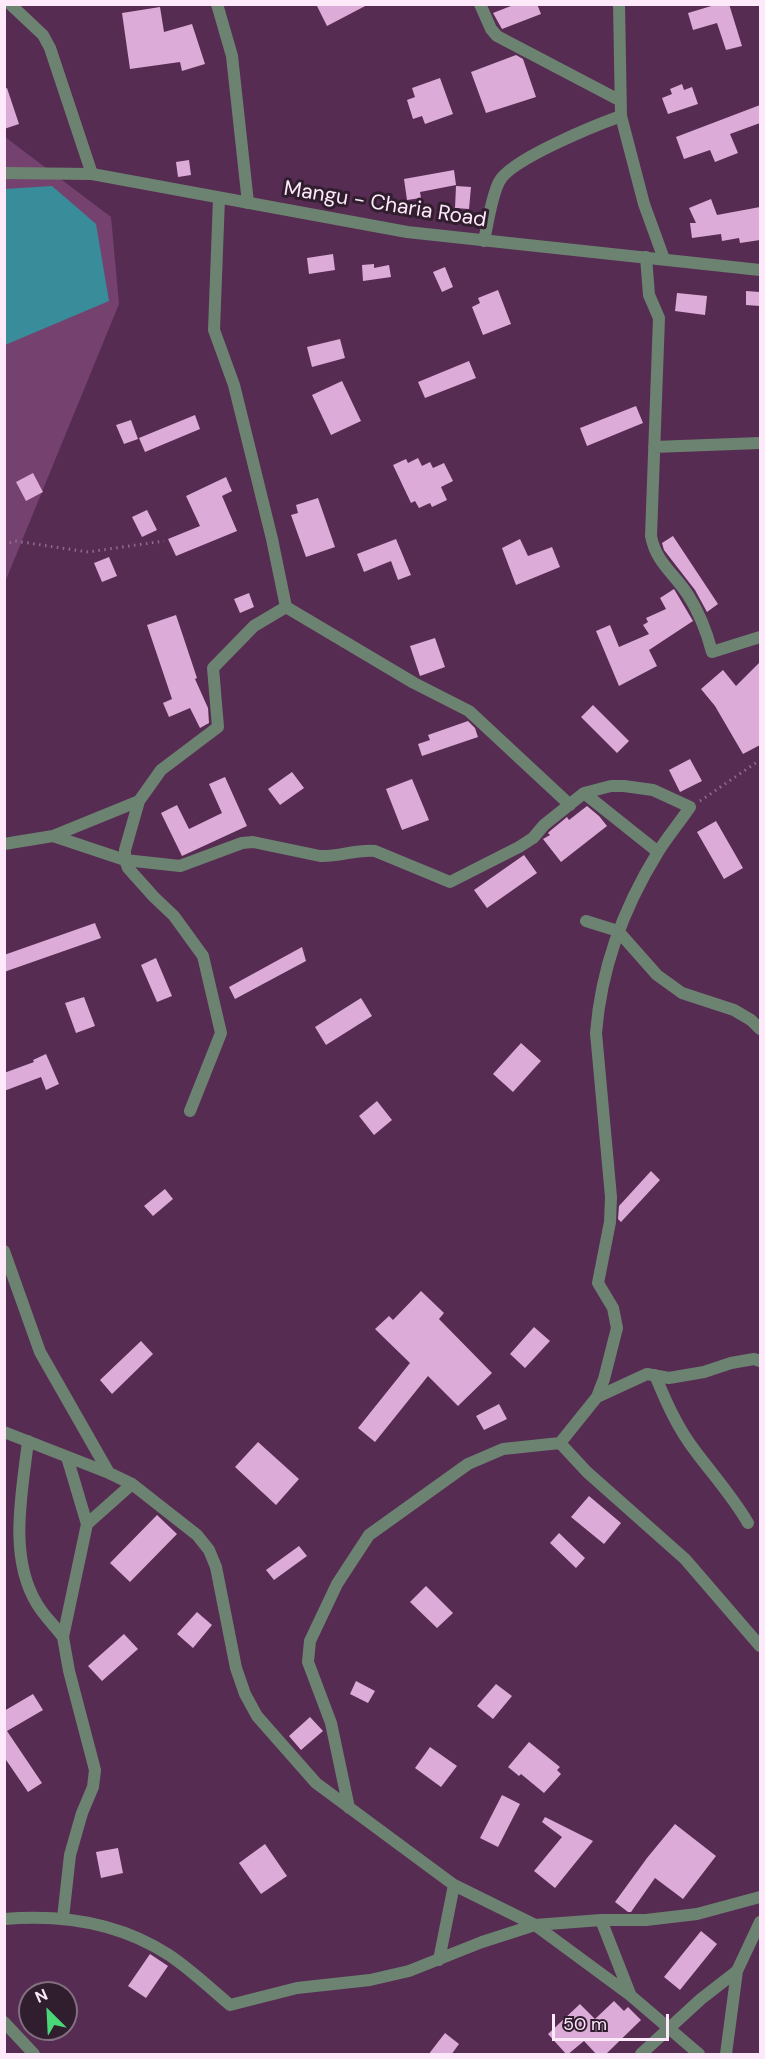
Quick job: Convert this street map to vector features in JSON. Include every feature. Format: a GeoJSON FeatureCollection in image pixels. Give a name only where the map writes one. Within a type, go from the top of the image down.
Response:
{"type":"FeatureCollection","features":[{"type":"Feature","properties":{"kind":"street"},"geometry":{"type":"LineString","coordinates":[[10,4],[43,35],[50,48],[92,174]]}},
{"type":"Feature","properties":{"kind":"street"},"geometry":{"type":"LineString","coordinates":[[217,4],[232,56],[248,203]]}},
{"type":"Feature","properties":{"kind":"street"},"geometry":{"type":"LineString","coordinates":[[480,4],[490,29],[497,36],[619,100]]}},
{"type":"Feature","properties":{"kind":"street"},"geometry":{"type":"LineString","coordinates":[[618,4],[621,116],[644,204],[664,259]]}},
{"type":"Feature","properties":{"kind":"street"},"geometry":{"type":"LineString","coordinates":[[484,241],[499,180],[527,160],[574,133],[621,116]]}},
{"type":"Feature","properties":{"kind":"street","name":"Mangu - Charia Road"},"geometry":{"type":"LineString","coordinates":[[4,173],[92,174],[407,232],[760,270]]}},
{"type":"Feature","properties":{"kind":"street"},"geometry":{"type":"LineString","coordinates":[[219,198],[214,330],[234,385],[272,539],[286,607],[414,683],[469,711],[570,805]]}},
{"type":"Feature","properties":{"kind":"street"},"geometry":{"type":"LineString","coordinates":[[646,257],[649,295],[659,318],[651,536],[657,555],[689,595],[712,652],[760,637]]}},
{"type":"Feature","properties":{"kind":"street"},"geometry":{"type":"LineString","coordinates":[[654,447],[760,443]]}},
{"type":"Feature","properties":{"kind":"street"},"geometry":{"type":"LineString","coordinates":[[190,1111],[221,1033],[203,956],[174,916],[128,868],[125,850],[139,801],[161,770],[218,727],[213,668],[254,626],[286,607]]}},
{"type":"Feature","properties":{"kind":"street"},"geometry":{"type":"LineString","coordinates":[[53,836],[125,860],[180,866],[242,843],[253,842],[320,856],[366,850],[375,851],[450,882],[533,838],[544,825],[584,793],[611,786],[624,786],[653,790],[690,807],[658,852],[618,931],[606,970],[597,1012],[596,1033],[610,1197],[610,1222],[598,1283],[613,1308],[617,1328],[604,1379],[597,1397],[560,1443],[503,1449],[468,1464],[369,1535],[337,1584],[310,1641],[308,1662],[331,1723],[349,1808]]}},
{"type":"Feature","properties":{"kind":"street"},"geometry":{"type":"LineString","coordinates":[[584,793],[658,852]]}},
{"type":"Feature","properties":{"kind":"street"},"geometry":{"type":"LineString","coordinates":[[4,844],[53,836],[139,801]]}},
{"type":"Feature","properties":{"kind":"street"},"geometry":{"type":"LineString","coordinates":[[586,921],[618,931],[657,975],[682,993],[756,1019],[760,1029]]}},
{"type":"Feature","properties":{"kind":"street"},"geometry":{"type":"LineString","coordinates":[[4,1251],[40,1352],[109,1473]]}},
{"type":"Feature","properties":{"kind":"street"},"geometry":{"type":"LineString","coordinates":[[597,1397],[647,1374],[669,1378],[704,1372],[731,1363],[754,1359],[760,1361]]}},
{"type":"Feature","properties":{"kind":"street"},"geometry":{"type":"LineString","coordinates":[[655,1375],[666,1404],[686,1437],[735,1499],[748,1523]]}},
{"type":"Feature","properties":{"kind":"street"},"geometry":{"type":"LineString","coordinates":[[4,1432],[132,1484],[197,1534],[209,1550],[216,1567],[236,1668],[249,1702],[257,1716],[316,1783],[454,1885],[535,1925],[630,1995],[699,2055]]}},
{"type":"Feature","properties":{"kind":"street"},"geometry":{"type":"LineString","coordinates":[[28,1441],[20,1505],[20,1542],[27,1582],[34,1597],[63,1637]]}},
{"type":"Feature","properties":{"kind":"street"},"geometry":{"type":"LineString","coordinates":[[560,1443],[586,1472],[685,1559],[760,1646]]}},
{"type":"Feature","properties":{"kind":"street"},"geometry":{"type":"LineString","coordinates":[[63,1918],[70,1855],[81,1813],[93,1787],[95,1770],[69,1671],[63,1637],[87,1524],[67,1457]]}},
{"type":"Feature","properties":{"kind":"street"},"geometry":{"type":"LineString","coordinates":[[87,1524],[132,1484]]}},
{"type":"Feature","properties":{"kind":"street"},"geometry":{"type":"LineString","coordinates":[[440,1960],[454,1885]]}},
{"type":"Feature","properties":{"kind":"street"},"geometry":{"type":"LineString","coordinates":[[4,1918],[63,1918],[104,1925],[138,1937],[169,1955],[230,2005],[297,1988],[370,1980],[409,1971],[482,1942],[535,1925],[601,1920],[646,1920],[697,1914],[760,1897]]}},
{"type":"Feature","properties":{"kind":"street"},"geometry":{"type":"LineString","coordinates":[[601,1920],[630,1995]]}},
{"type":"Feature","properties":{"kind":"street"},"geometry":{"type":"LineString","coordinates":[[726,2055],[737,1971],[760,1922]]}},
{"type":"Feature","properties":{"kind":"street"},"geometry":{"type":"LineString","coordinates":[[640,2055],[701,1999],[737,1971]]}},
{"type":"Feature","properties":{"kind":"street"},"geometry":{"type":"LineString","coordinates":[[4,2022],[34,2055]]}},
{"type":"Feature","properties":{"kind":"path"},"geometry":{"type":"LineString","coordinates":[[4,545],[15,541],[88,552],[164,542]]}},
{"type":"Feature","properties":{"kind":"path"},"geometry":{"type":"LineString","coordinates":[[690,807],[760,760]]}},
{"type":"Feature","properties":{"kind":"shaded area"},"geometry":{"type":"Polygon","coordinates":[[[5,137],[111,217],[119,304],[5,582],[5,137]]]}},
{"type":"Feature","properties":{"kind":"shaded area"},"geometry":{"type":"Polygon","coordinates":[[[52,186],[96,224],[109,301],[5,345],[5,189],[52,186]]]}},
{"type":"Feature","properties":{"kind":"building"},"geometry":{"type":"Polygon","coordinates":[[[316,4],[369,4],[327,26],[316,4]]]}},
{"type":"Feature","properties":{"kind":"building"},"geometry":{"type":"Polygon","coordinates":[[[516,4],[537,4],[541,14],[502,29],[493,13],[516,4]]]}},
{"type":"Feature","properties":{"kind":"building"},"geometry":{"type":"Polygon","coordinates":[[[718,4],[729,4],[742,46],[726,50],[717,23],[693,30],[688,13],[718,4]]]}},
{"type":"Feature","properties":{"kind":"building"},"geometry":{"type":"Polygon","coordinates":[[[160,7],[164,32],[192,24],[205,64],[182,71],[180,62],[130,69],[122,13],[160,7]]]}},
{"type":"Feature","properties":{"kind":"building"},"geometry":{"type":"Polygon","coordinates":[[[516,55],[523,59],[536,97],[486,113],[471,72],[516,55]]]}},
{"type":"Feature","properties":{"kind":"building"},"geometry":{"type":"Polygon","coordinates":[[[440,78],[453,114],[425,124],[422,116],[413,119],[407,100],[415,97],[412,88],[440,78]]]}},
{"type":"Feature","properties":{"kind":"building"},"geometry":{"type":"Polygon","coordinates":[[[682,84],[684,90],[692,87],[698,104],[668,114],[662,98],[672,94],[670,89],[682,84]]]}},
{"type":"Feature","properties":{"kind":"building"},"geometry":{"type":"Polygon","coordinates":[[[7,88],[19,124],[4,129],[4,89],[7,88]]]}},
{"type":"Feature","properties":{"kind":"building"},"geometry":{"type":"Polygon","coordinates":[[[760,105],[760,123],[730,134],[738,153],[715,162],[710,150],[684,159],[676,137],[760,105]]]}},
{"type":"Feature","properties":{"kind":"building"},"geometry":{"type":"Polygon","coordinates":[[[189,160],[191,175],[178,177],[176,162],[189,160]]]}},
{"type":"Feature","properties":{"kind":"building"},"geometry":{"type":"Polygon","coordinates":[[[454,170],[456,185],[420,192],[421,198],[407,200],[404,179],[454,170]]]}},
{"type":"Feature","properties":{"kind":"building"},"geometry":{"type":"Polygon","coordinates":[[[456,186],[471,187],[469,209],[455,208],[456,186]]]}},
{"type":"Feature","properties":{"kind":"building"},"geometry":{"type":"Polygon","coordinates":[[[711,199],[717,215],[760,207],[760,240],[740,243],[739,238],[722,241],[721,234],[692,238],[690,223],[696,223],[689,208],[711,199]]]}},
{"type":"Feature","properties":{"kind":"building"},"geometry":{"type":"Polygon","coordinates":[[[333,254],[335,270],[309,274],[307,258],[333,254]]]}},
{"type":"Feature","properties":{"kind":"building"},"geometry":{"type":"Polygon","coordinates":[[[374,264],[374,268],[389,265],[391,277],[363,281],[362,265],[374,264]]]}},
{"type":"Feature","properties":{"kind":"building"},"geometry":{"type":"Polygon","coordinates":[[[445,267],[453,287],[442,292],[433,272],[445,267]]]}},
{"type":"Feature","properties":{"kind":"building"},"geometry":{"type":"Polygon","coordinates":[[[498,290],[511,324],[483,335],[472,307],[480,303],[478,298],[498,290]]]}},
{"type":"Feature","properties":{"kind":"building"},"geometry":{"type":"Polygon","coordinates":[[[746,291],[760,292],[760,306],[746,305],[746,291]]]}},
{"type":"Feature","properties":{"kind":"building"},"geometry":{"type":"Polygon","coordinates":[[[677,293],[707,296],[705,315],[675,311],[677,293]]]}},
{"type":"Feature","properties":{"kind":"building"},"geometry":{"type":"Polygon","coordinates":[[[340,339],[345,358],[312,367],[307,347],[340,339]]]}},
{"type":"Feature","properties":{"kind":"building"},"geometry":{"type":"Polygon","coordinates":[[[469,361],[476,378],[425,398],[418,382],[469,361]]]}},
{"type":"Feature","properties":{"kind":"building"},"geometry":{"type":"Polygon","coordinates":[[[342,381],[361,421],[331,435],[312,395],[342,381]]]}},
{"type":"Feature","properties":{"kind":"building"},"geometry":{"type":"Polygon","coordinates":[[[636,406],[643,423],[587,446],[580,428],[636,406]]]}},
{"type":"Feature","properties":{"kind":"building"},"geometry":{"type":"Polygon","coordinates":[[[195,415],[200,429],[145,452],[139,438],[195,415]]]}},
{"type":"Feature","properties":{"kind":"building"},"geometry":{"type":"Polygon","coordinates":[[[131,420],[138,439],[124,444],[116,425],[131,420]]]}},
{"type":"Feature","properties":{"kind":"building"},"geometry":{"type":"Polygon","coordinates":[[[418,458],[422,466],[430,462],[433,468],[444,463],[453,481],[441,487],[447,500],[432,507],[430,503],[419,508],[415,501],[411,503],[393,465],[406,459],[408,463],[418,458]]]}},
{"type":"Feature","properties":{"kind":"building"},"geometry":{"type":"Polygon","coordinates":[[[33,473],[43,492],[26,501],[16,482],[33,473]]]}},
{"type":"Feature","properties":{"kind":"building"},"geometry":{"type":"Polygon","coordinates":[[[226,477],[232,491],[222,496],[237,531],[176,556],[168,539],[200,526],[186,496],[226,477]]]}},
{"type":"Feature","properties":{"kind":"building"},"geometry":{"type":"Polygon","coordinates":[[[318,498],[335,547],[306,557],[291,515],[298,513],[296,505],[318,498]]]}},
{"type":"Feature","properties":{"kind":"building"},"geometry":{"type":"Polygon","coordinates":[[[147,510],[157,530],[142,537],[132,517],[147,510]]]}},
{"type":"Feature","properties":{"kind":"building"},"geometry":{"type":"Polygon","coordinates":[[[673,536],[718,604],[707,612],[695,590],[664,550],[662,543],[673,536]]]}},
{"type":"Feature","properties":{"kind":"building"},"geometry":{"type":"Polygon","coordinates":[[[396,539],[411,575],[398,580],[391,561],[364,572],[357,554],[396,539]]]}},
{"type":"Feature","properties":{"kind":"building"},"geometry":{"type":"Polygon","coordinates":[[[520,539],[528,556],[552,547],[560,567],[516,585],[502,548],[520,539]]]}},
{"type":"Feature","properties":{"kind":"building"},"geometry":{"type":"Polygon","coordinates":[[[109,557],[117,576],[102,582],[94,563],[109,557]]]}},
{"type":"Feature","properties":{"kind":"building"},"geometry":{"type":"Polygon","coordinates":[[[674,589],[693,621],[649,650],[657,666],[619,686],[596,631],[610,625],[619,647],[649,634],[643,625],[648,622],[646,618],[666,609],[660,598],[674,589]]]}},
{"type":"Feature","properties":{"kind":"building"},"geometry":{"type":"Polygon","coordinates":[[[249,593],[254,607],[240,613],[234,599],[249,593]]]}},
{"type":"Feature","properties":{"kind":"building"},"geometry":{"type":"Polygon","coordinates":[[[176,615],[197,678],[195,679],[208,708],[209,723],[200,728],[190,708],[169,717],[163,703],[172,699],[147,625],[176,615]]]}},
{"type":"Feature","properties":{"kind":"building"},"geometry":{"type":"Polygon","coordinates":[[[435,638],[445,667],[420,676],[410,646],[435,638]]]}},
{"type":"Feature","properties":{"kind":"building"},"geometry":{"type":"Polygon","coordinates":[[[760,662],[760,745],[743,754],[715,706],[701,689],[723,670],[736,686],[760,662]]]}},
{"type":"Feature","properties":{"kind":"building"},"geometry":{"type":"Polygon","coordinates":[[[593,705],[629,741],[617,753],[581,717],[593,705]]]}},
{"type":"Feature","properties":{"kind":"building"},"geometry":{"type":"Polygon","coordinates":[[[468,721],[475,728],[478,737],[422,756],[418,744],[430,740],[428,735],[468,721]]]}},
{"type":"Feature","properties":{"kind":"building"},"geometry":{"type":"Polygon","coordinates":[[[690,759],[702,781],[680,792],[669,770],[690,759]]]}},
{"type":"Feature","properties":{"kind":"building"},"geometry":{"type":"Polygon","coordinates":[[[292,772],[304,788],[280,805],[268,789],[292,772]]]}},
{"type":"Feature","properties":{"kind":"building"},"geometry":{"type":"Polygon","coordinates":[[[225,777],[247,826],[182,856],[161,813],[177,805],[189,829],[222,813],[209,784],[225,777]]]}},
{"type":"Feature","properties":{"kind":"building"},"geometry":{"type":"Polygon","coordinates":[[[412,779],[429,820],[402,830],[386,789],[412,779]]]}},
{"type":"Feature","properties":{"kind":"building"},"geometry":{"type":"Polygon","coordinates":[[[587,806],[607,826],[561,862],[543,839],[567,817],[569,820],[587,806]]]}},
{"type":"Feature","properties":{"kind":"building"},"geometry":{"type":"Polygon","coordinates":[[[716,821],[743,868],[724,879],[697,832],[716,821]]]}},
{"type":"Feature","properties":{"kind":"building"},"geometry":{"type":"Polygon","coordinates":[[[524,855],[537,873],[487,908],[474,890],[524,855]]]}},
{"type":"Feature","properties":{"kind":"building"},"geometry":{"type":"Polygon","coordinates":[[[95,923],[101,938],[4,972],[4,955],[95,923]]]}},
{"type":"Feature","properties":{"kind":"building"},"geometry":{"type":"Polygon","coordinates":[[[302,947],[306,961],[235,999],[229,987],[302,947]]]}},
{"type":"Feature","properties":{"kind":"building"},"geometry":{"type":"Polygon","coordinates":[[[156,958],[172,996],[157,1002],[141,965],[156,958]]]}},
{"type":"Feature","properties":{"kind":"building"},"geometry":{"type":"Polygon","coordinates":[[[84,997],[95,1026],[76,1033],[65,1003],[84,997]]]}},
{"type":"Feature","properties":{"kind":"building"},"geometry":{"type":"Polygon","coordinates":[[[361,998],[372,1016],[326,1045],[315,1027],[361,998]]]}},
{"type":"Feature","properties":{"kind":"building"},"geometry":{"type":"Polygon","coordinates":[[[521,1043],[541,1061],[513,1092],[493,1074],[521,1043]]]}},
{"type":"Feature","properties":{"kind":"building"},"geometry":{"type":"Polygon","coordinates":[[[46,1054],[59,1084],[46,1090],[41,1077],[4,1091],[4,1073],[34,1062],[33,1060],[46,1054]]]}},
{"type":"Feature","properties":{"kind":"building"},"geometry":{"type":"Polygon","coordinates":[[[377,1101],[392,1120],[374,1135],[359,1116],[377,1101]]]}},
{"type":"Feature","properties":{"kind":"building"},"geometry":{"type":"Polygon","coordinates":[[[651,1171],[660,1180],[621,1222],[618,1219],[619,1206],[651,1171]]]}},
{"type":"Feature","properties":{"kind":"building"},"geometry":{"type":"Polygon","coordinates":[[[165,1189],[173,1199],[153,1216],[144,1206],[165,1189]]]}},
{"type":"Feature","properties":{"kind":"building"},"geometry":{"type":"Polygon","coordinates":[[[421,1291],[444,1313],[439,1319],[492,1373],[458,1406],[428,1376],[375,1442],[358,1428],[410,1363],[375,1329],[389,1316],[393,1320],[421,1291]]]}},
{"type":"Feature","properties":{"kind":"building"},"geometry":{"type":"Polygon","coordinates":[[[534,1327],[550,1341],[525,1368],[510,1354],[534,1327]]]}},
{"type":"Feature","properties":{"kind":"building"},"geometry":{"type":"Polygon","coordinates":[[[141,1341],[153,1354],[112,1394],[100,1380],[141,1341]]]}},
{"type":"Feature","properties":{"kind":"building"},"geometry":{"type":"Polygon","coordinates":[[[499,1404],[507,1419],[484,1430],[476,1416],[499,1404]]]}},
{"type":"Feature","properties":{"kind":"building"},"geometry":{"type":"Polygon","coordinates":[[[258,1442],[299,1479],[276,1505],[235,1467],[258,1442]]]}},
{"type":"Feature","properties":{"kind":"building"},"geometry":{"type":"Polygon","coordinates":[[[589,1496],[621,1523],[604,1544],[571,1517],[589,1496]]]}},
{"type":"Feature","properties":{"kind":"building"},"geometry":{"type":"Polygon","coordinates":[[[157,1515],[177,1534],[130,1582],[110,1563],[157,1515]]]}},
{"type":"Feature","properties":{"kind":"building"},"geometry":{"type":"Polygon","coordinates":[[[559,1533],[585,1558],[576,1568],[550,1543],[559,1533]]]}},
{"type":"Feature","properties":{"kind":"building"},"geometry":{"type":"Polygon","coordinates":[[[299,1546],[307,1556],[274,1580],[266,1570],[299,1546]]]}},
{"type":"Feature","properties":{"kind":"building"},"geometry":{"type":"Polygon","coordinates":[[[426,1586],[453,1613],[437,1628],[410,1602],[426,1586]]]}},
{"type":"Feature","properties":{"kind":"building"},"geometry":{"type":"Polygon","coordinates":[[[197,1612],[212,1625],[193,1648],[177,1634],[197,1612]]]}},
{"type":"Feature","properties":{"kind":"building"},"geometry":{"type":"Polygon","coordinates":[[[124,1634],[138,1649],[102,1681],[88,1666],[124,1634]]]}},
{"type":"Feature","properties":{"kind":"building"},"geometry":{"type":"Polygon","coordinates":[[[356,1681],[375,1691],[368,1703],[350,1694],[356,1681]]]}},
{"type":"Feature","properties":{"kind":"building"},"geometry":{"type":"Polygon","coordinates":[[[496,1684],[512,1696],[493,1719],[477,1706],[496,1684]]]}},
{"type":"Feature","properties":{"kind":"building"},"geometry":{"type":"Polygon","coordinates":[[[33,1694],[43,1710],[7,1731],[42,1783],[28,1792],[4,1757],[4,1711],[33,1694]]]}},
{"type":"Feature","properties":{"kind":"building"},"geometry":{"type":"Polygon","coordinates":[[[310,1717],[323,1731],[301,1750],[289,1736],[310,1717]]]}},
{"type":"Feature","properties":{"kind":"building"},"geometry":{"type":"Polygon","coordinates":[[[529,1742],[560,1767],[557,1770],[561,1774],[544,1793],[521,1774],[519,1776],[508,1767],[529,1742]]]}},
{"type":"Feature","properties":{"kind":"building"},"geometry":{"type":"Polygon","coordinates":[[[430,1747],[457,1766],[441,1787],[415,1768],[430,1747]]]}},
{"type":"Feature","properties":{"kind":"building"},"geometry":{"type":"Polygon","coordinates":[[[502,1795],[520,1804],[498,1847],[480,1838],[502,1795]]]}},
{"type":"Feature","properties":{"kind":"building"},"geometry":{"type":"Polygon","coordinates":[[[545,1817],[593,1841],[555,1888],[534,1871],[562,1837],[542,1822],[545,1817]]]}},
{"type":"Feature","properties":{"kind":"building"},"geometry":{"type":"Polygon","coordinates":[[[675,1824],[716,1856],[683,1899],[655,1878],[631,1912],[628,1912],[615,1902],[675,1824]]]}},
{"type":"Feature","properties":{"kind":"building"},"geometry":{"type":"Polygon","coordinates":[[[265,1844],[287,1876],[261,1894],[239,1863],[265,1844]]]}},
{"type":"Feature","properties":{"kind":"building"},"geometry":{"type":"Polygon","coordinates":[[[118,1848],[123,1873],[101,1878],[96,1852],[118,1848]]]}},
{"type":"Feature","properties":{"kind":"building"},"geometry":{"type":"Polygon","coordinates":[[[701,1931],[717,1944],[680,1990],[664,1977],[701,1931]]]}},
{"type":"Feature","properties":{"kind":"building"},"geometry":{"type":"Polygon","coordinates":[[[150,1954],[168,1966],[146,1998],[128,1986],[150,1954]]]}},
{"type":"Feature","properties":{"kind":"building"},"geometry":{"type":"Polygon","coordinates":[[[614,2001],[624,2011],[628,2007],[641,2020],[605,2055],[597,2055],[584,2041],[567,2055],[548,2034],[580,2004],[595,2019],[614,2001]]]}},
{"type":"Feature","properties":{"kind":"building"},"geometry":{"type":"Polygon","coordinates":[[[445,2033],[459,2044],[451,2055],[428,2055],[445,2033]]]}}]}
